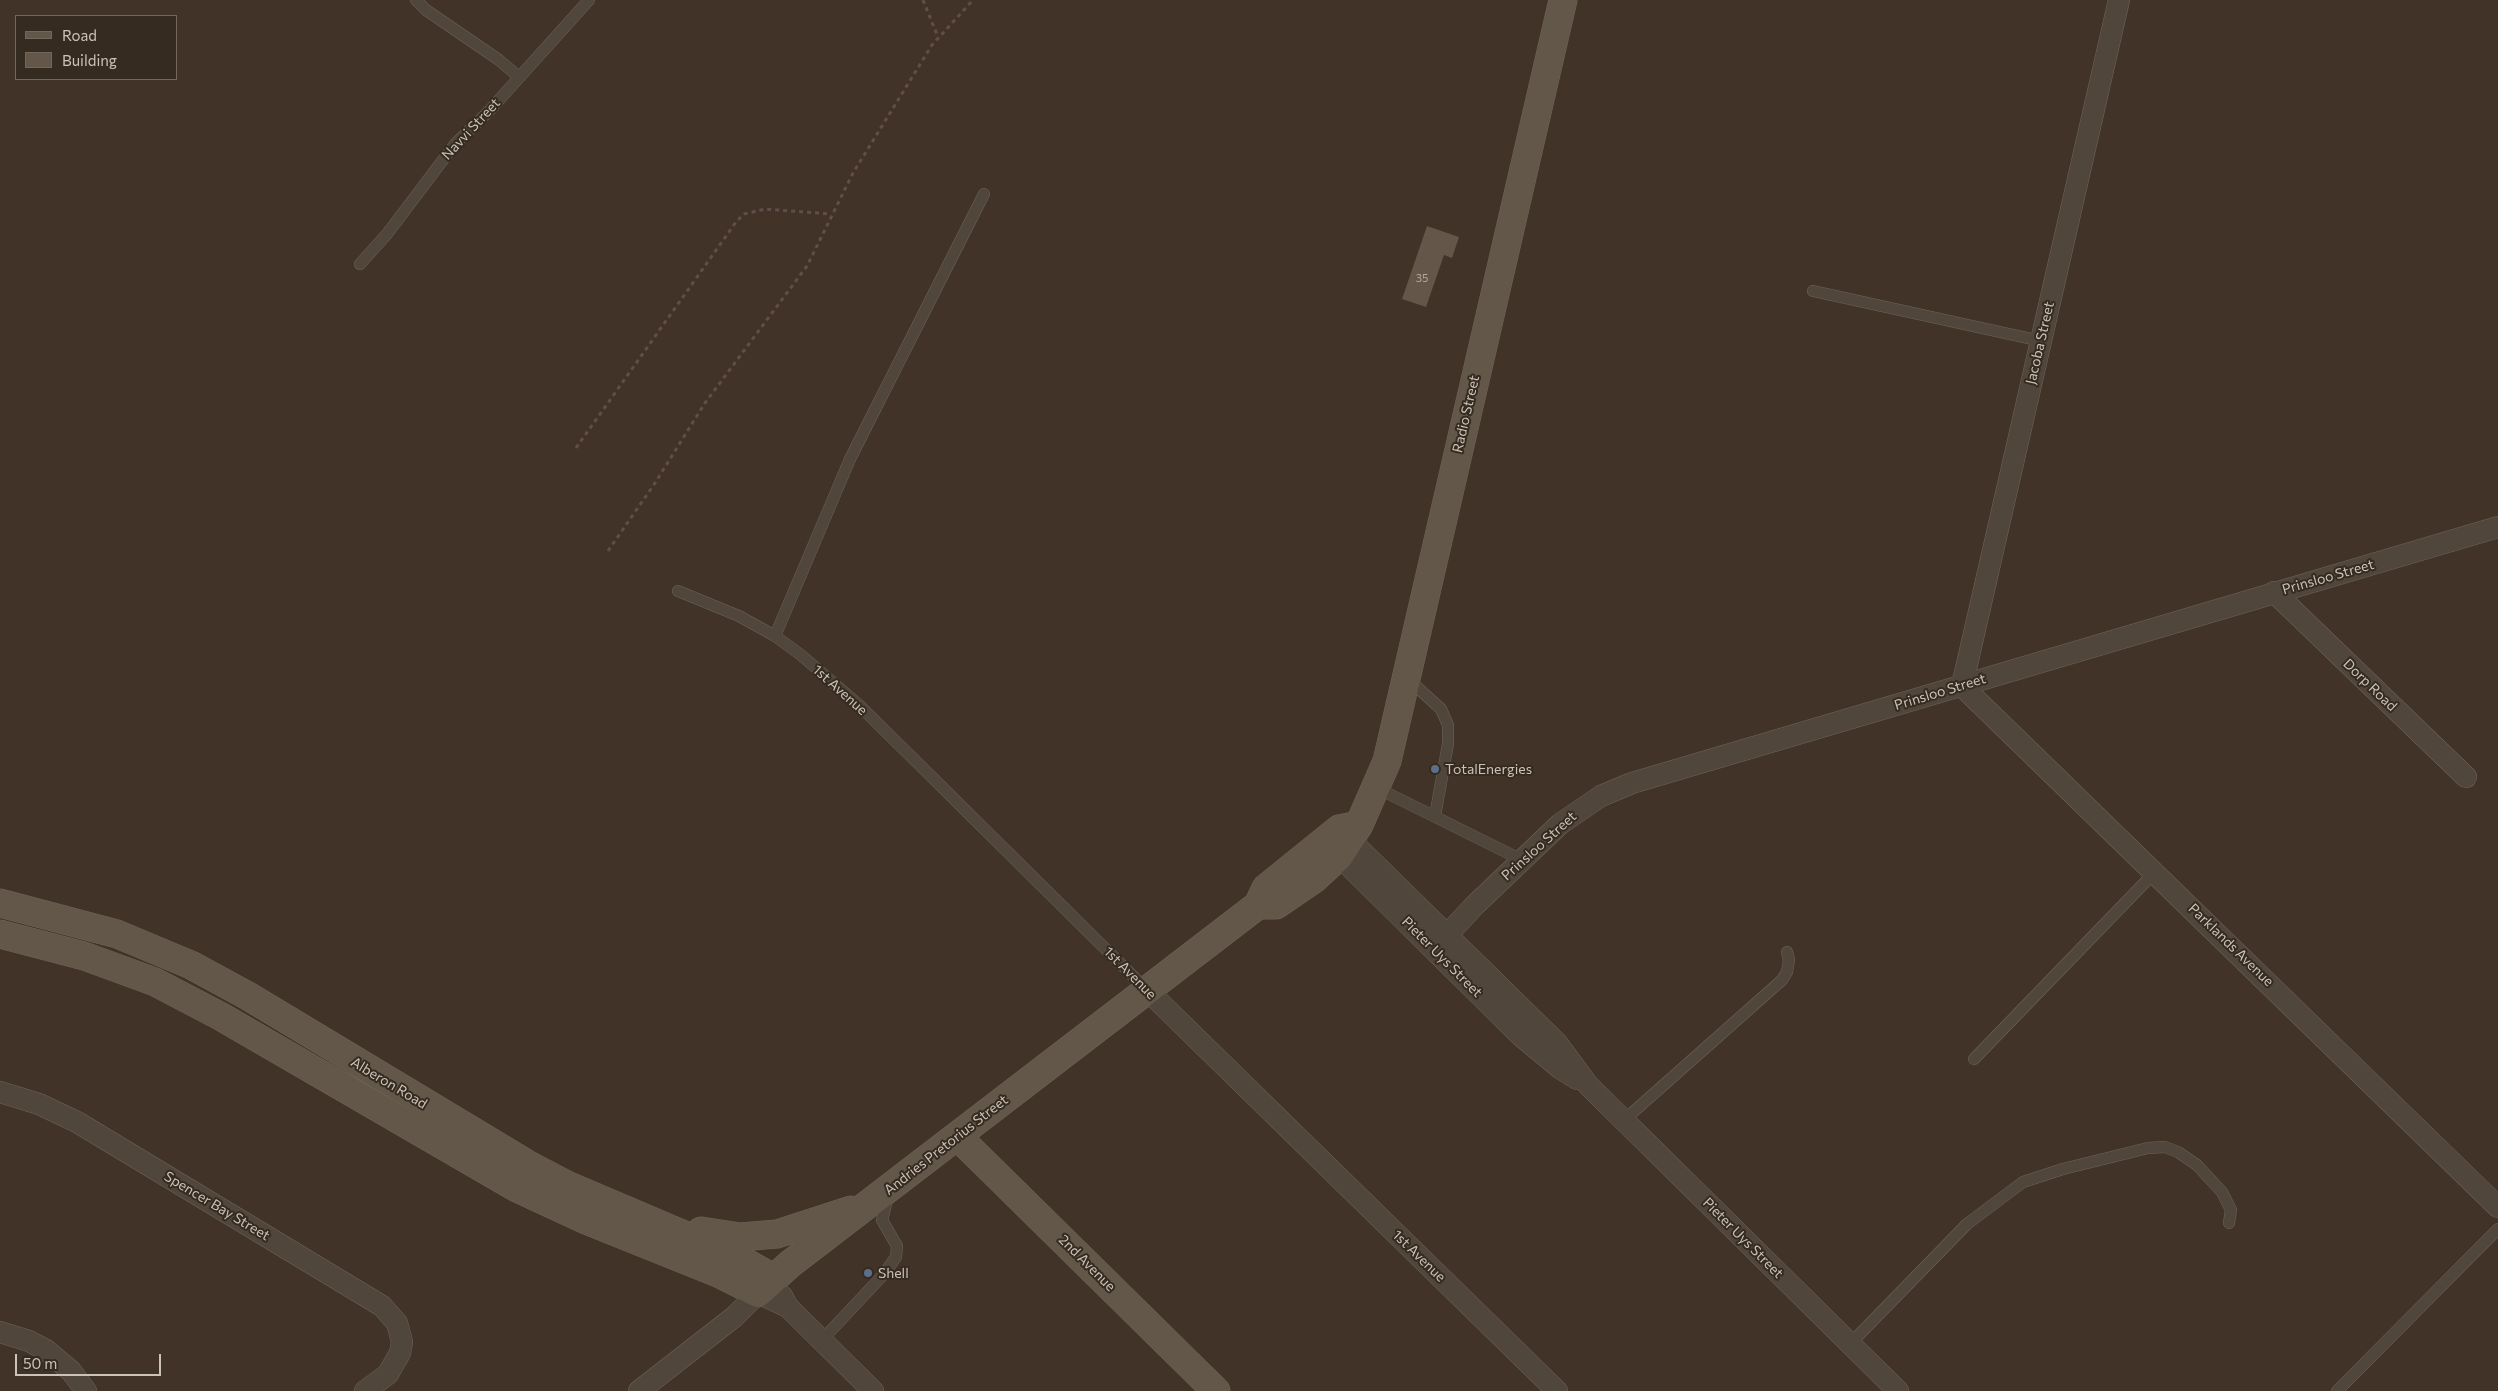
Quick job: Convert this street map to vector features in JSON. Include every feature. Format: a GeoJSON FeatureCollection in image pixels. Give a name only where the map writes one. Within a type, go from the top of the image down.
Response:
{"type":"FeatureCollection","features":[{"type":"Feature","properties":{"kind":"main road","name":"Radio Street"},"geometry":{"type":"LineString","coordinates":[[1343,838],[1377,788],[1387,761],[1563,0]]}},
{"type":"Feature","properties":{"kind":"main road","name":"Andries Pretorius Street"},"geometry":{"type":"LineString","coordinates":[[765,1285],[1146,989],[1258,905],[1266,888],[1343,838]]}},
{"type":"Feature","properties":{"kind":"main road","name":"Alberon Road"},"geometry":{"type":"LineString","coordinates":[[0,903],[117,934],[191,965],[248,996],[490,1144],[567,1185],[734,1256],[765,1285]]}},
{"type":"Feature","properties":{"kind":"main road","name":"Alberon Road"},"geometry":{"type":"LineString","coordinates":[[0,934],[84,956],[155,982],[181,994],[515,1187],[586,1220],[718,1273],[765,1285]]}},
{"type":"Feature","properties":{"kind":"main road"},"geometry":{"type":"LineString","coordinates":[[181,994],[191,965]]}},
{"type":"Feature","properties":{"kind":"main road","name":"2nd Avenue"},"geometry":{"type":"LineString","coordinates":[[957,1136],[1216,1391]]}},
{"type":"Feature","properties":{"kind":"main road"},"geometry":{"type":"LineString","coordinates":[[642,1217],[721,1235],[757,1237],[777,1234],[838,1213],[866,1207]]}},
{"type":"Feature","properties":{"kind":"street","name":"Jacoba Street"},"geometry":{"type":"LineString","coordinates":[[1962,686],[2119,0]]}},
{"type":"Feature","properties":{"kind":"street","name":"Prinsloo Street"},"geometry":{"type":"LineString","coordinates":[[1441,942],[1475,905],[1560,824],[1579,809],[1601,796],[1632,783],[2274,592],[2498,528]]}},
{"type":"Feature","properties":{"kind":"street","name":"Dorp Road"},"geometry":{"type":"LineString","coordinates":[[2274,592],[2466,778]]}},
{"type":"Feature","properties":{"kind":"street","name":"Parklands Avenue"},"geometry":{"type":"LineString","coordinates":[[1962,686],[2498,1207]]}},
{"type":"Feature","properties":{"kind":"street","name":"Pieter Uys Street"},"geometry":{"type":"LineString","coordinates":[[1343,838],[1441,942],[1557,1043],[1588,1086],[1898,1391]]}},
{"type":"Feature","properties":{"kind":"street","name":"1st Avenue"},"geometry":{"type":"LineString","coordinates":[[1146,989],[1557,1391]]}},
{"type":"Feature","properties":{"kind":"street","name":"Spencer Bay Street"},"geometry":{"type":"LineString","coordinates":[[0,1092],[40,1104],[77,1122],[368,1297],[391,1315],[397,1323],[402,1342],[400,1353],[388,1374],[365,1391]]}},
{"type":"Feature","properties":{"kind":"street"},"geometry":{"type":"LineString","coordinates":[[765,1285],[873,1391]]}},
{"type":"Feature","properties":{"kind":"street","name":"Andries Pretorius Street"},"geometry":{"type":"LineString","coordinates":[[639,1391],[734,1317],[765,1285]]}},
{"type":"Feature","properties":{"kind":"street"},"geometry":{"type":"LineString","coordinates":[[0,1332],[29,1341],[46,1350],[72,1372],[86,1391]]}},
{"type":"Feature","properties":{"kind":"lane"},"geometry":{"type":"LineString","coordinates":[[416,0],[426,10],[499,60],[519,77]]}},
{"type":"Feature","properties":{"kind":"lane","name":"Navvi Street"},"geometry":{"type":"LineString","coordinates":[[360,264],[387,234],[455,144],[589,0]]}},
{"type":"Feature","properties":{"kind":"lane"},"geometry":{"type":"LineString","coordinates":[[775,636],[850,459],[984,194]]}},
{"type":"Feature","properties":{"kind":"lane"},"geometry":{"type":"LineString","coordinates":[[1814,291],[2041,341]]}},
{"type":"Feature","properties":{"kind":"lane","name":"1st Avenue"},"geometry":{"type":"LineString","coordinates":[[678,591],[739,616],[775,636],[801,655],[860,706],[1146,989]]}},
{"type":"Feature","properties":{"kind":"lane"},"geometry":{"type":"LineString","coordinates":[[1406,678],[1441,709],[1448,725],[1448,744],[1435,816]]}},
{"type":"Feature","properties":{"kind":"lane"},"geometry":{"type":"LineString","coordinates":[[1377,788],[1522,860]]}},
{"type":"Feature","properties":{"kind":"lane"},"geometry":{"type":"LineString","coordinates":[[1974,1059],[2155,872]]}},
{"type":"Feature","properties":{"kind":"lane"},"geometry":{"type":"LineString","coordinates":[[1623,1120],[1782,980],[1787,972],[1787,952]]}},
{"type":"Feature","properties":{"kind":"lane"},"geometry":{"type":"LineString","coordinates":[[1850,1344],[1967,1224],[2023,1182],[2063,1169],[2148,1148],[2165,1147],[2178,1152],[2197,1165],[2222,1192],[2231,1210],[2229,1223]]}},
{"type":"Feature","properties":{"kind":"lane"},"geometry":{"type":"LineString","coordinates":[[822,1340],[884,1274],[896,1257],[897,1246],[882,1220],[890,1189]]}},
{"type":"Feature","properties":{"kind":"lane"},"geometry":{"type":"LineString","coordinates":[[2337,1391],[2498,1229]]}},
{"type":"Feature","properties":{"kind":"path"},"geometry":{"type":"LineString","coordinates":[[923,0],[938,37]]}},
{"type":"Feature","properties":{"kind":"path"},"geometry":{"type":"LineString","coordinates":[[608,551],[655,483],[705,403],[807,266],[831,214],[853,173],[938,37],[973,0]]}},
{"type":"Feature","properties":{"kind":"path"},"geometry":{"type":"LineString","coordinates":[[576,448],[736,222],[744,214],[766,209],[831,214]]}},
{"type":"Feature","properties":{"kind":"building"},"geometry":{"type":"Polygon","coordinates":[[[1427,226],[1459,237],[1452,258],[1444,255],[1426,307],[1402,299],[1427,226]]]}},
{"type":"Feature","properties":{"kind":"place","name":"TotalEnergies"},"geometry":{"type":"Point","coordinates":[1435,769]}},
{"type":"Feature","properties":{"kind":"place","name":"Shell"},"geometry":{"type":"Point","coordinates":[868,1273]}}]}
